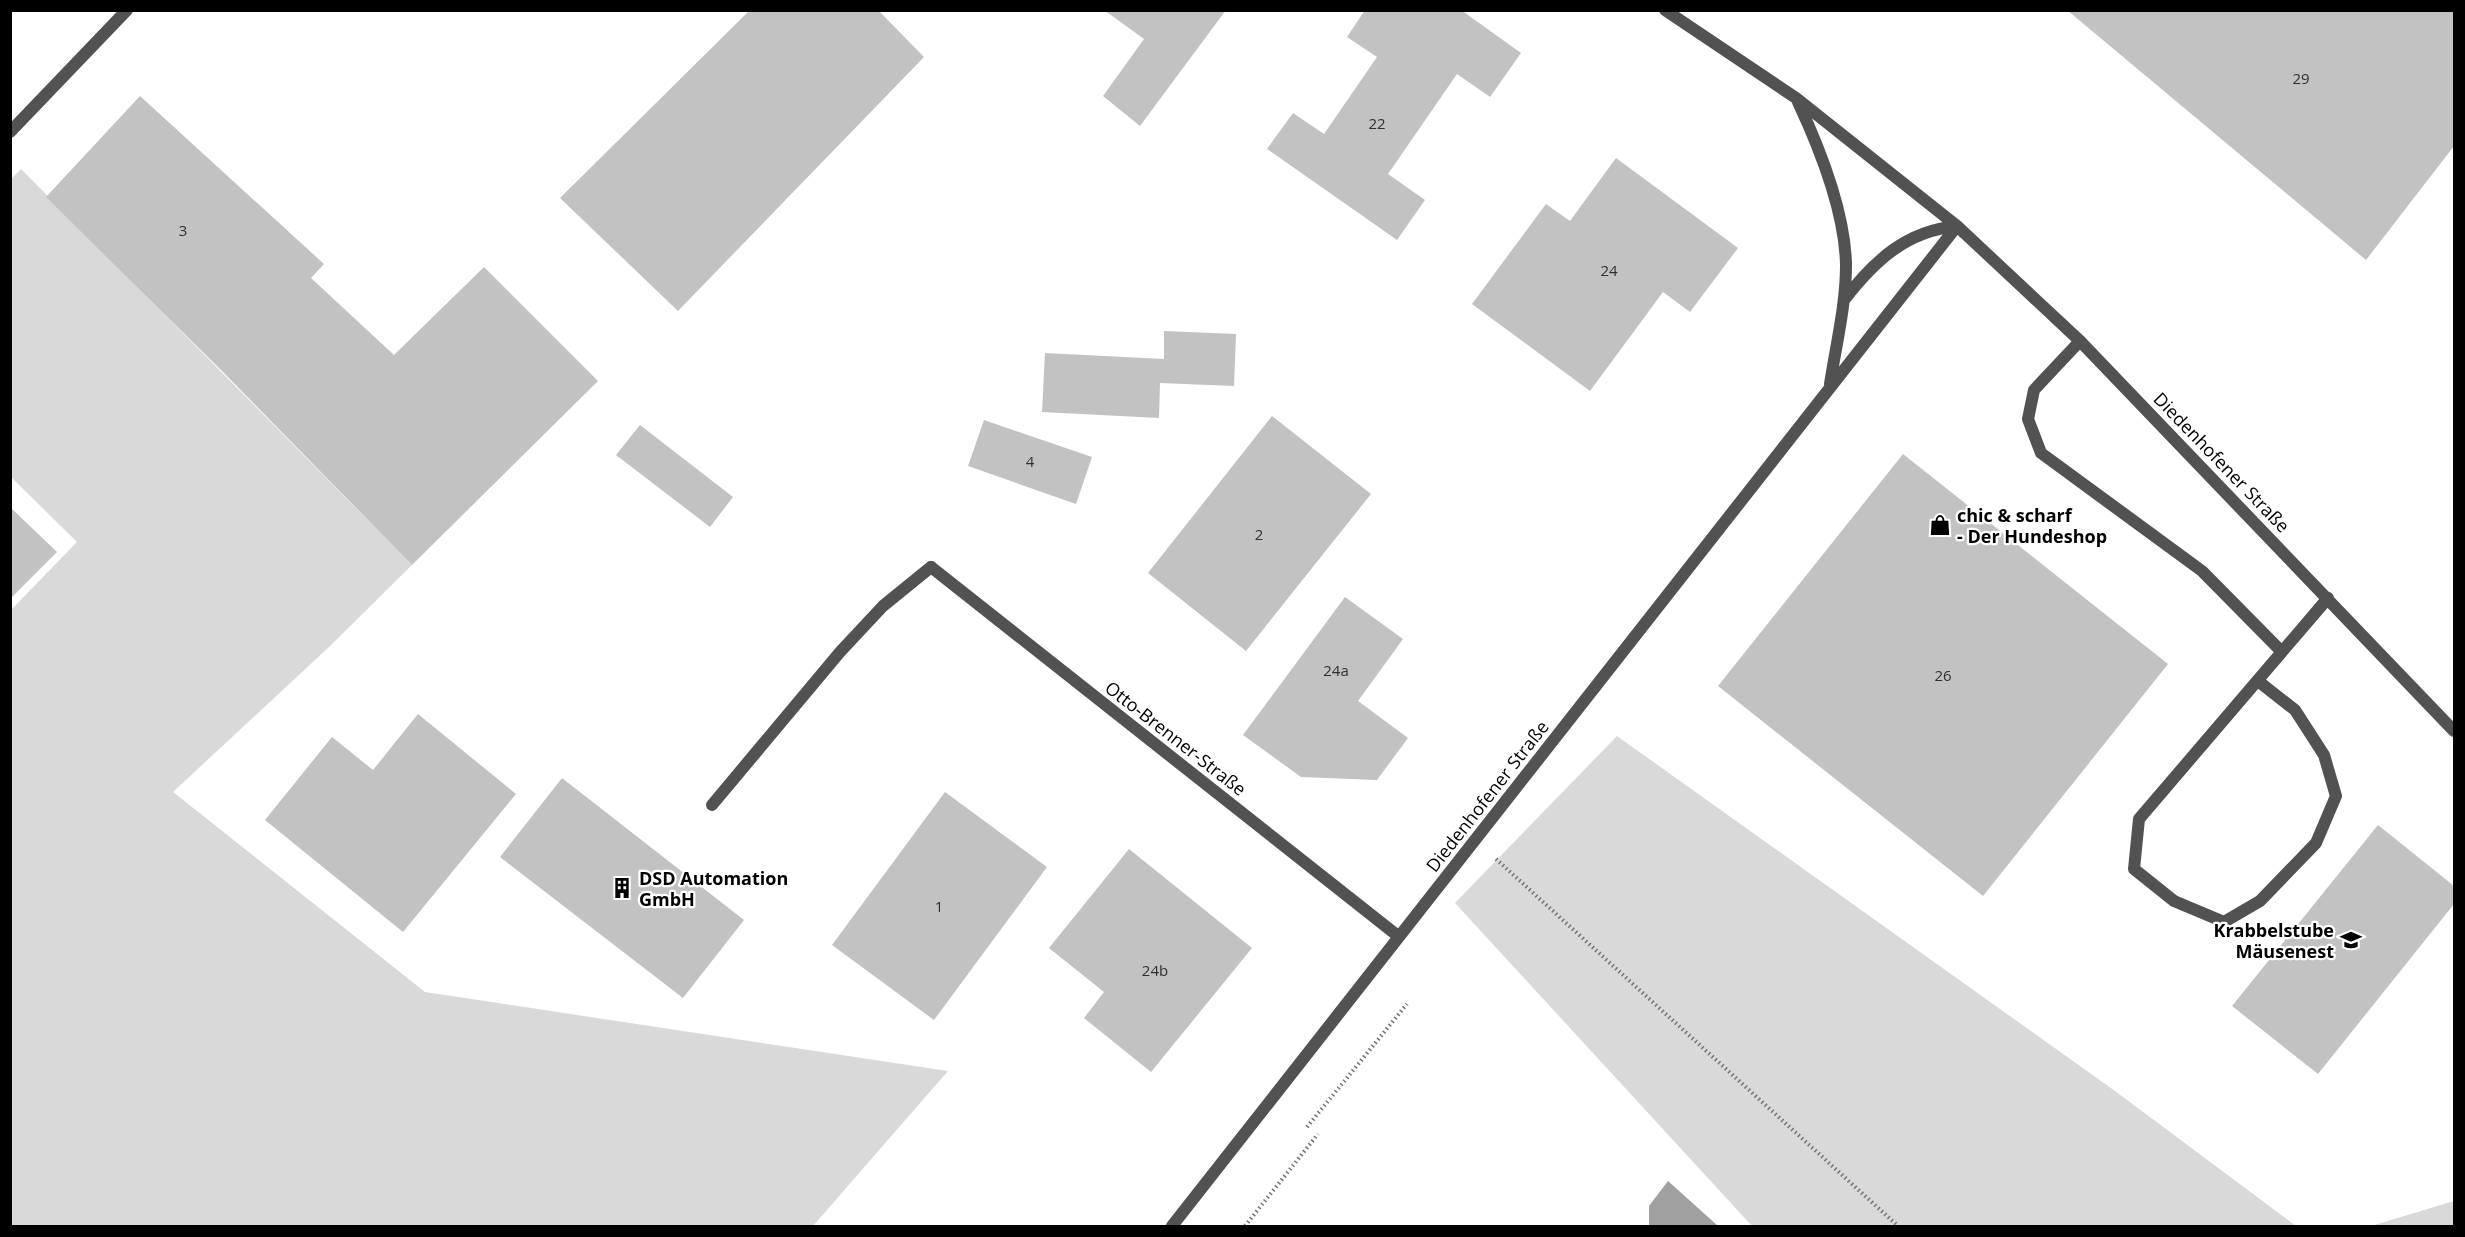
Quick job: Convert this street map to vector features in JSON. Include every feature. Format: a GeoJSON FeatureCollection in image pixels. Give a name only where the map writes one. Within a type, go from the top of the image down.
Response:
{"type":"FeatureCollection","features":[{"type":"Feature","properties":{"kind":"street"},"geometry":{"type":"LineString","coordinates":[[10,132],[127,10]]}},
{"type":"Feature","properties":{"kind":"street","name":"Diedenhofener Straße"},"geometry":{"type":"LineString","coordinates":[[1665,10],[1796,98],[1957,226],[2080,341],[2454,731]]}},
{"type":"Feature","properties":{"kind":"street","name":"Diedenhofener Straße"},"geometry":{"type":"LineString","coordinates":[[1796,98],[1821,150],[1832,189],[1846,263],[1844,300],[1829,387]]}},
{"type":"Feature","properties":{"kind":"street","name":"Diedenhofener Straße"},"geometry":{"type":"LineString","coordinates":[[1844,300],[1863,275],[1903,243],[1934,228],[1957,226]]}},
{"type":"Feature","properties":{"kind":"street","name":"Diedenhofener Straße"},"geometry":{"type":"LineString","coordinates":[[1172,1227],[1957,226]]}},
{"type":"Feature","properties":{"kind":"street"},"geometry":{"type":"LineString","coordinates":[[2080,341],[2034,390],[2028,419],[2041,453],[2202,571],[2282,652]]}},
{"type":"Feature","properties":{"kind":"street","name":"Otto-Brenner-Straße"},"geometry":{"type":"LineString","coordinates":[[712,805],[840,652],[883,606],[931,567],[1398,936]]}},
{"type":"Feature","properties":{"kind":"street"},"geometry":{"type":"LineString","coordinates":[[2258,681],[2295,710],[2324,755],[2336,796],[2316,843],[2260,901],[2224,922],[2174,902],[2134,868],[2139,819],[2328,598]]}},
{"type":"Feature","properties":{"kind":"path"},"geometry":{"type":"LineString","coordinates":[[1477,839],[1507,871],[1898,1227]]}},
{"type":"Feature","properties":{"kind":"path"},"geometry":{"type":"LineString","coordinates":[[1307,1127],[1407,1004]]}},
{"type":"Feature","properties":{"kind":"path"},"geometry":{"type":"LineString","coordinates":[[1245,1227],[1318,1134]]}},
{"type":"Feature","properties":{"kind":"shaded area"},"geometry":{"type":"Polygon","coordinates":[[[21,169],[412,565],[329,647],[173,792],[425,992],[948,1071],[813,1226],[11,1226],[10,611],[77,542],[11,477],[10,180],[21,169]]]}},
{"type":"Feature","properties":{"kind":"shaded area"},"geometry":{"type":"Polygon","coordinates":[[[1617,736],[2115,1091],[2296,1226],[1752,1226],[1455,903],[1617,736]]]}},
{"type":"Feature","properties":{"kind":"shaded area"},"geometry":{"type":"Polygon","coordinates":[[[1668,1181],[1718,1226],[1649,1226],[1649,1206],[1668,1181]]]}},
{"type":"Feature","properties":{"kind":"shaded area"},"geometry":{"type":"Polygon","coordinates":[[[2454,1201],[2454,1226],[2371,1226],[2454,1201]]]}},
{"type":"Feature","properties":{"kind":"building"},"geometry":{"type":"Polygon","coordinates":[[[750,10],[878,10],[924,57],[678,311],[560,198],[750,10]]]}},
{"type":"Feature","properties":{"kind":"building"},"geometry":{"type":"Polygon","coordinates":[[[1104,10],[1226,10],[1140,126],[1103,96],[1144,39],[1104,10]]]}},
{"type":"Feature","properties":{"kind":"building"},"geometry":{"type":"Polygon","coordinates":[[[1365,10],[1461,10],[1521,53],[1490,97],[1457,74],[1388,174],[1425,200],[1397,240],[1267,149],[1293,113],[1324,134],[1377,57],[1347,37],[1365,10]]]}},
{"type":"Feature","properties":{"kind":"building"},"geometry":{"type":"Polygon","coordinates":[[[2067,10],[2454,10],[2454,146],[2366,260],[2067,10]]]}},
{"type":"Feature","properties":{"kind":"building"},"geometry":{"type":"Polygon","coordinates":[[[140,96],[324,264],[311,278],[394,355],[484,267],[598,381],[412,565],[220,369],[46,197],[140,96]]]}},
{"type":"Feature","properties":{"kind":"building"},"geometry":{"type":"Polygon","coordinates":[[[1616,158],[1738,248],[1690,312],[1663,292],[1590,391],[1472,304],[1546,204],[1570,221],[1616,158]]]}},
{"type":"Feature","properties":{"kind":"building"},"geometry":{"type":"Polygon","coordinates":[[[1164,331],[1236,334],[1234,386],[1160,383],[1159,418],[1042,412],[1045,353],[1164,359],[1164,331]]]}},
{"type":"Feature","properties":{"kind":"building"},"geometry":{"type":"Polygon","coordinates":[[[1272,416],[1371,494],[1246,651],[1148,573],[1272,416]]]}},
{"type":"Feature","properties":{"kind":"building"},"geometry":{"type":"Polygon","coordinates":[[[984,420],[1092,457],[1076,504],[968,466],[984,420]]]}},
{"type":"Feature","properties":{"kind":"building"},"geometry":{"type":"Polygon","coordinates":[[[640,425],[733,497],[710,527],[616,455],[640,425]]]}},
{"type":"Feature","properties":{"kind":"building"},"geometry":{"type":"Polygon","coordinates":[[[1903,454],[2168,664],[1983,896],[1718,686],[1903,454]]]}},
{"type":"Feature","properties":{"kind":"building"},"geometry":{"type":"Polygon","coordinates":[[[10,507],[57,552],[10,599],[10,507]]]}},
{"type":"Feature","properties":{"kind":"building"},"geometry":{"type":"Polygon","coordinates":[[[1345,597],[1403,639],[1358,701],[1408,738],[1377,780],[1301,777],[1243,735],[1345,597]]]}},
{"type":"Feature","properties":{"kind":"building"},"geometry":{"type":"Polygon","coordinates":[[[418,714],[516,794],[403,932],[265,820],[332,737],[373,770],[418,714]]]}},
{"type":"Feature","properties":{"kind":"building","name":"DSD Automation GmbH"},"geometry":{"type":"Polygon","coordinates":[[[562,778],[744,920],[683,998],[500,857],[562,778]]]}},
{"type":"Feature","properties":{"kind":"building"},"geometry":{"type":"Polygon","coordinates":[[[945,792],[1047,867],[934,1020],[832,945],[945,792]]]}},
{"type":"Feature","properties":{"kind":"building"},"geometry":{"type":"Polygon","coordinates":[[[2378,825],[2454,886],[2454,904],[2318,1074],[2232,1006],[2378,825]]]}},
{"type":"Feature","properties":{"kind":"building"},"geometry":{"type":"Polygon","coordinates":[[[1129,849],[1252,948],[1151,1072],[1084,1018],[1104,992],[1049,948],[1129,849]]]}},
{"type":"Feature","properties":{"kind":"place","name":"chic & scharf - Der Hundeshop"},"geometry":{"type":"Point","coordinates":[1940,525]}},
{"type":"Feature","properties":{"kind":"place","name":"DSD Automation GmbH"},"geometry":{"type":"Point","coordinates":[622,888]}},
{"type":"Feature","properties":{"kind":"place","name":"Krabbelstube Mäusenest"},"geometry":{"type":"Point","coordinates":[2351,940]}}]}
